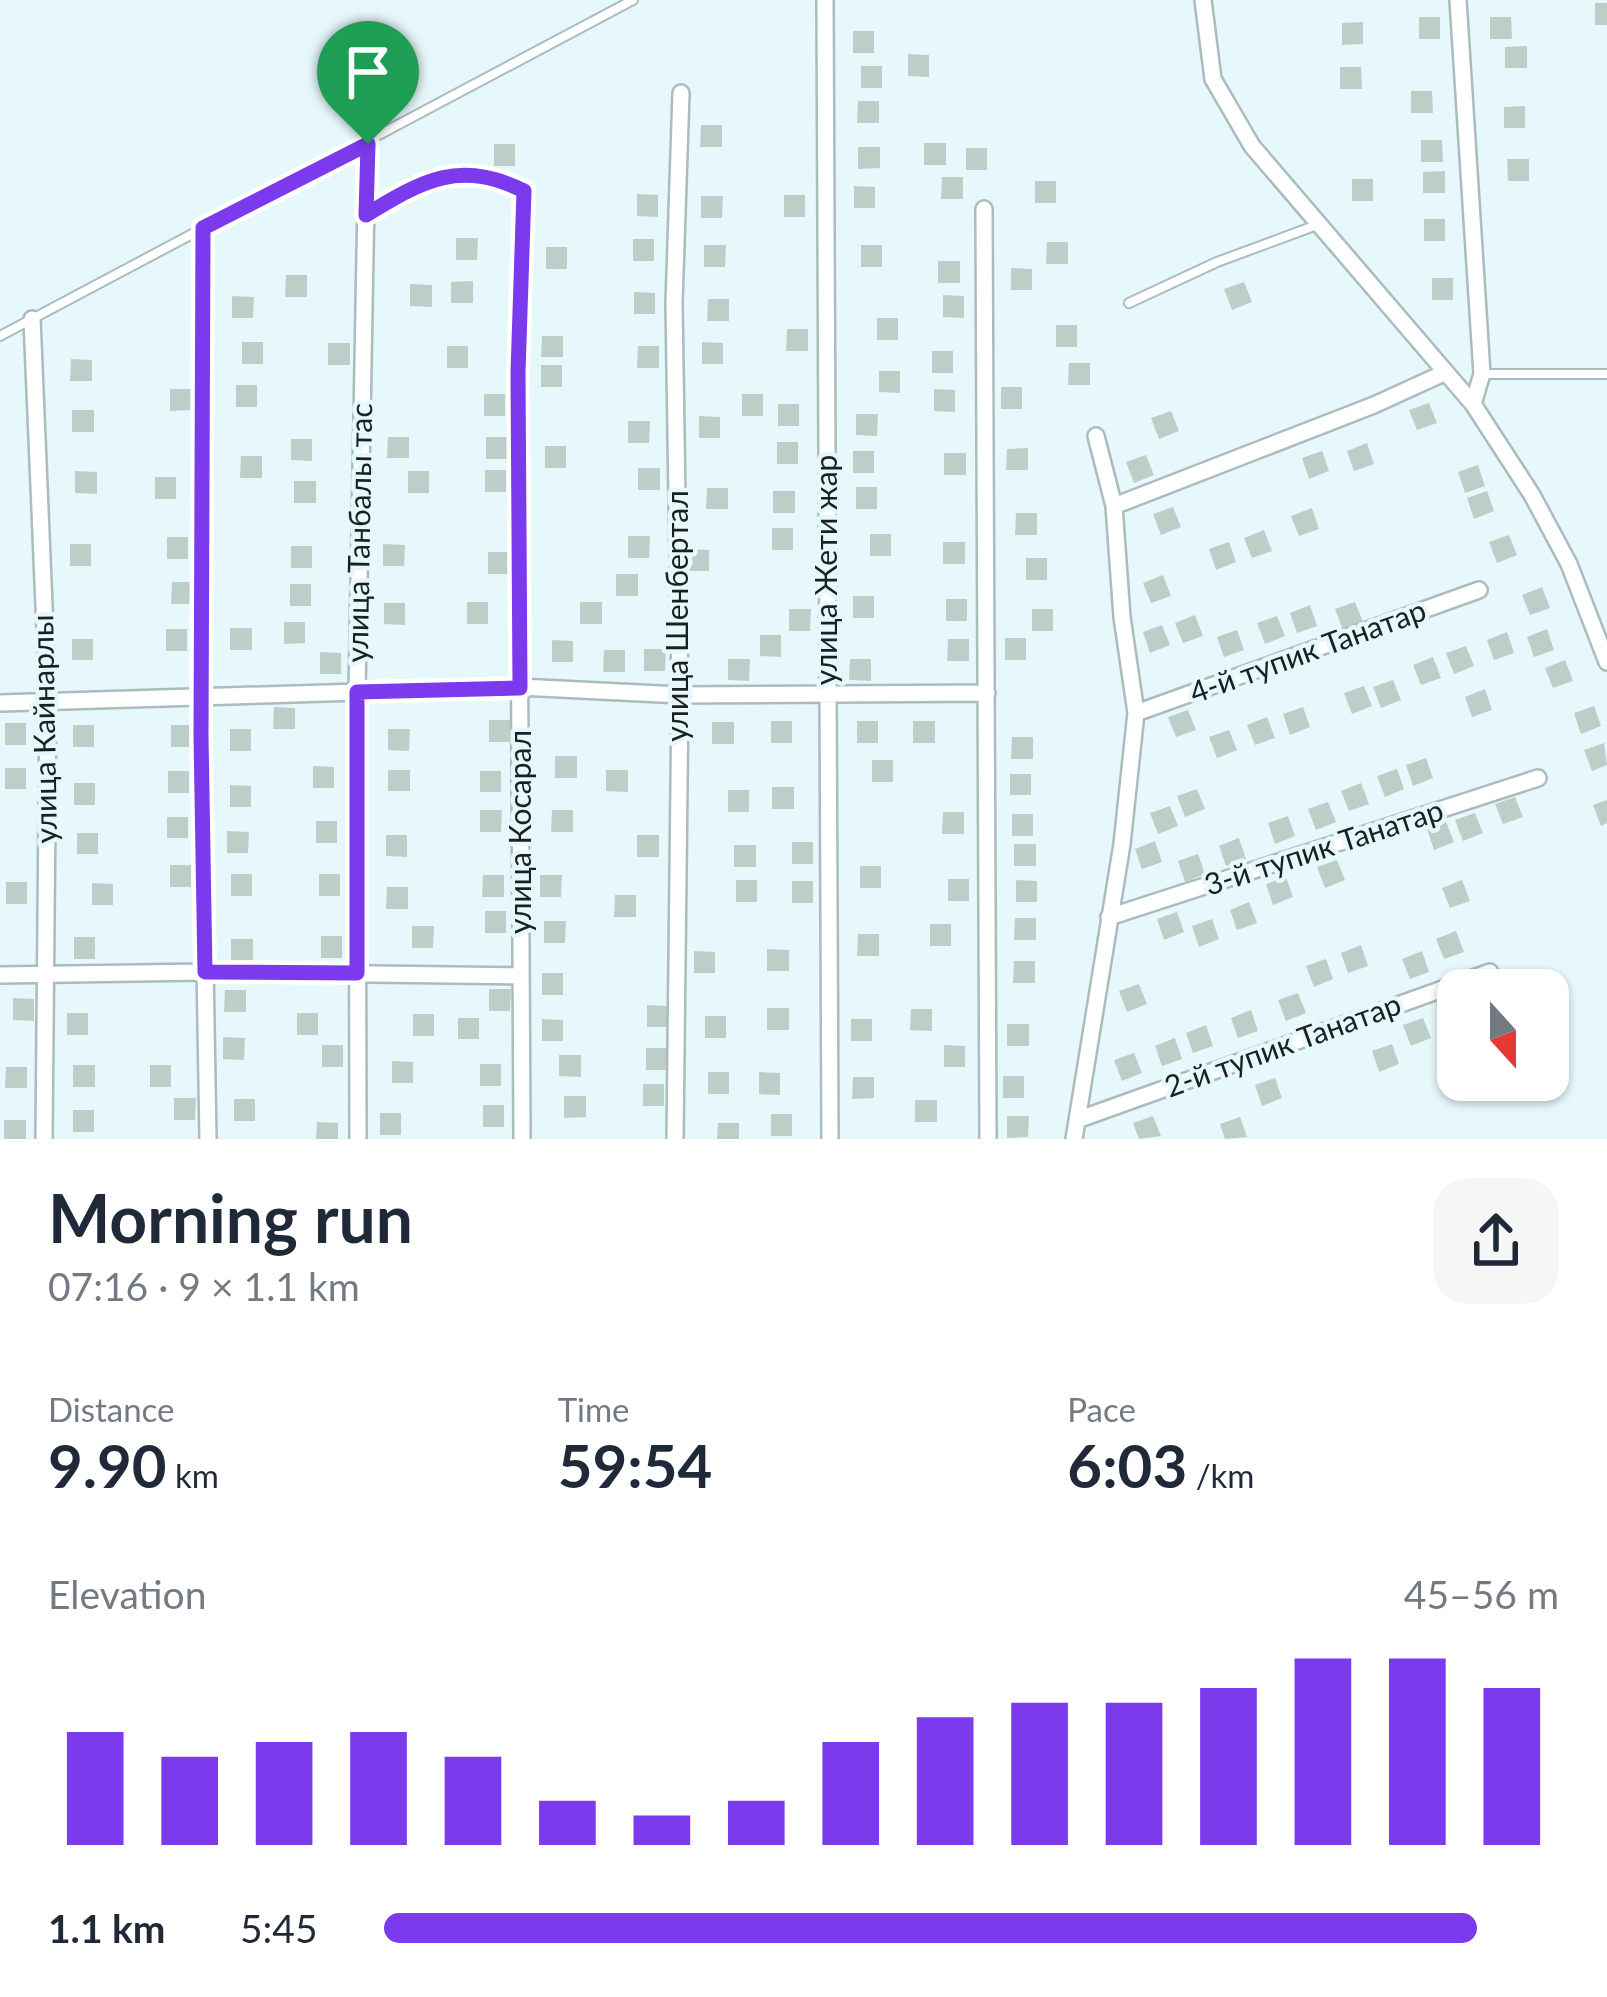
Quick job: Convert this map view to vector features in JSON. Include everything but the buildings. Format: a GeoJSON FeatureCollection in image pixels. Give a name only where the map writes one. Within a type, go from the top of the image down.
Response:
{"type":"FeatureCollection","features":[{"type":"Feature","properties":{"kind":"street","name":"улица Жети жар"},"geometry":{"type":"LineString","coordinates":[[825,0],[830,1139]]}},
{"type":"Feature","properties":{"kind":"street"},"geometry":{"type":"LineString","coordinates":[[1203,0],[1213,79],[1252,146],[1473,404],[1532,495],[1569,564],[1607,662]]}},
{"type":"Feature","properties":{"kind":"street"},"geometry":{"type":"LineString","coordinates":[[1458,0],[1482,374],[1473,404]]}},
{"type":"Feature","properties":{"kind":"street","name":"улица Шенбертал"},"geometry":{"type":"LineString","coordinates":[[675,1139],[680,695],[674,284],[681,92]]}},
{"type":"Feature","properties":{"kind":"street","name":"улица Танбалы тас"},"geometry":{"type":"LineString","coordinates":[[358,1139],[357,692],[368,144]]}},
{"type":"Feature","properties":{"kind":"street","name":"улица Косарал"},"geometry":{"type":"LineString","coordinates":[[366,215],[405,190],[446,176],[491,175],[524,191],[518,372],[522,1139]]}},
{"type":"Feature","properties":{"kind":"street"},"geometry":{"type":"LineString","coordinates":[[985,209],[988,1139]]}},
{"type":"Feature","properties":{"kind":"street"},"geometry":{"type":"LineString","coordinates":[[203,228],[208,1139]]}},
{"type":"Feature","properties":{"kind":"street","name":"улица Кайнарлы"},"geometry":{"type":"LineString","coordinates":[[32,319],[48,701],[44,1139]]}},
{"type":"Feature","properties":{"kind":"street"},"geometry":{"type":"LineString","coordinates":[[1114,506],[1444,373]]}},
{"type":"Feature","properties":{"kind":"street"},"geometry":{"type":"LineString","coordinates":[[1074,1139],[1136,713],[1122,617],[1114,506],[1096,436]]}},
{"type":"Feature","properties":{"kind":"street","name":"4-й тупик Танатар"},"geometry":{"type":"LineString","coordinates":[[1136,713],[1479,590]]}},
{"type":"Feature","properties":{"kind":"street"},"geometry":{"type":"LineString","coordinates":[[0,703],[520,688],[680,695],[987,693]]}},
{"type":"Feature","properties":{"kind":"street","name":"3-й тупик Танатар"},"geometry":{"type":"LineString","coordinates":[[1109,917],[1538,778]]}},
{"type":"Feature","properties":{"kind":"street"},"geometry":{"type":"LineString","coordinates":[[0,975],[521,976]]}},
{"type":"Feature","properties":{"kind":"street","name":"2-й тупик Танатар"},"geometry":{"type":"LineString","coordinates":[[1077,1120],[1437,992]]}},
{"type":"Feature","properties":{"kind":"lane"},"geometry":{"type":"LineString","coordinates":[[0,336],[633,0]]}},
{"type":"Feature","properties":{"kind":"lane"},"geometry":{"type":"LineString","coordinates":[[1129,303],[1217,262],[1317,225]]}},
{"type":"Feature","properties":{"kind":"lane"},"geometry":{"type":"LineString","coordinates":[[1482,374],[1607,374]]}},
{"type":"Feature","properties":{"kind":"route"},"geometry":{"type":"LineString","coordinates":[[368,144],[366,215],[405,190],[446,176],[491,175],[524,191],[518,372],[520,688],[357,692],[357,973],[205,972],[203,228],[368,144]]}}]}
